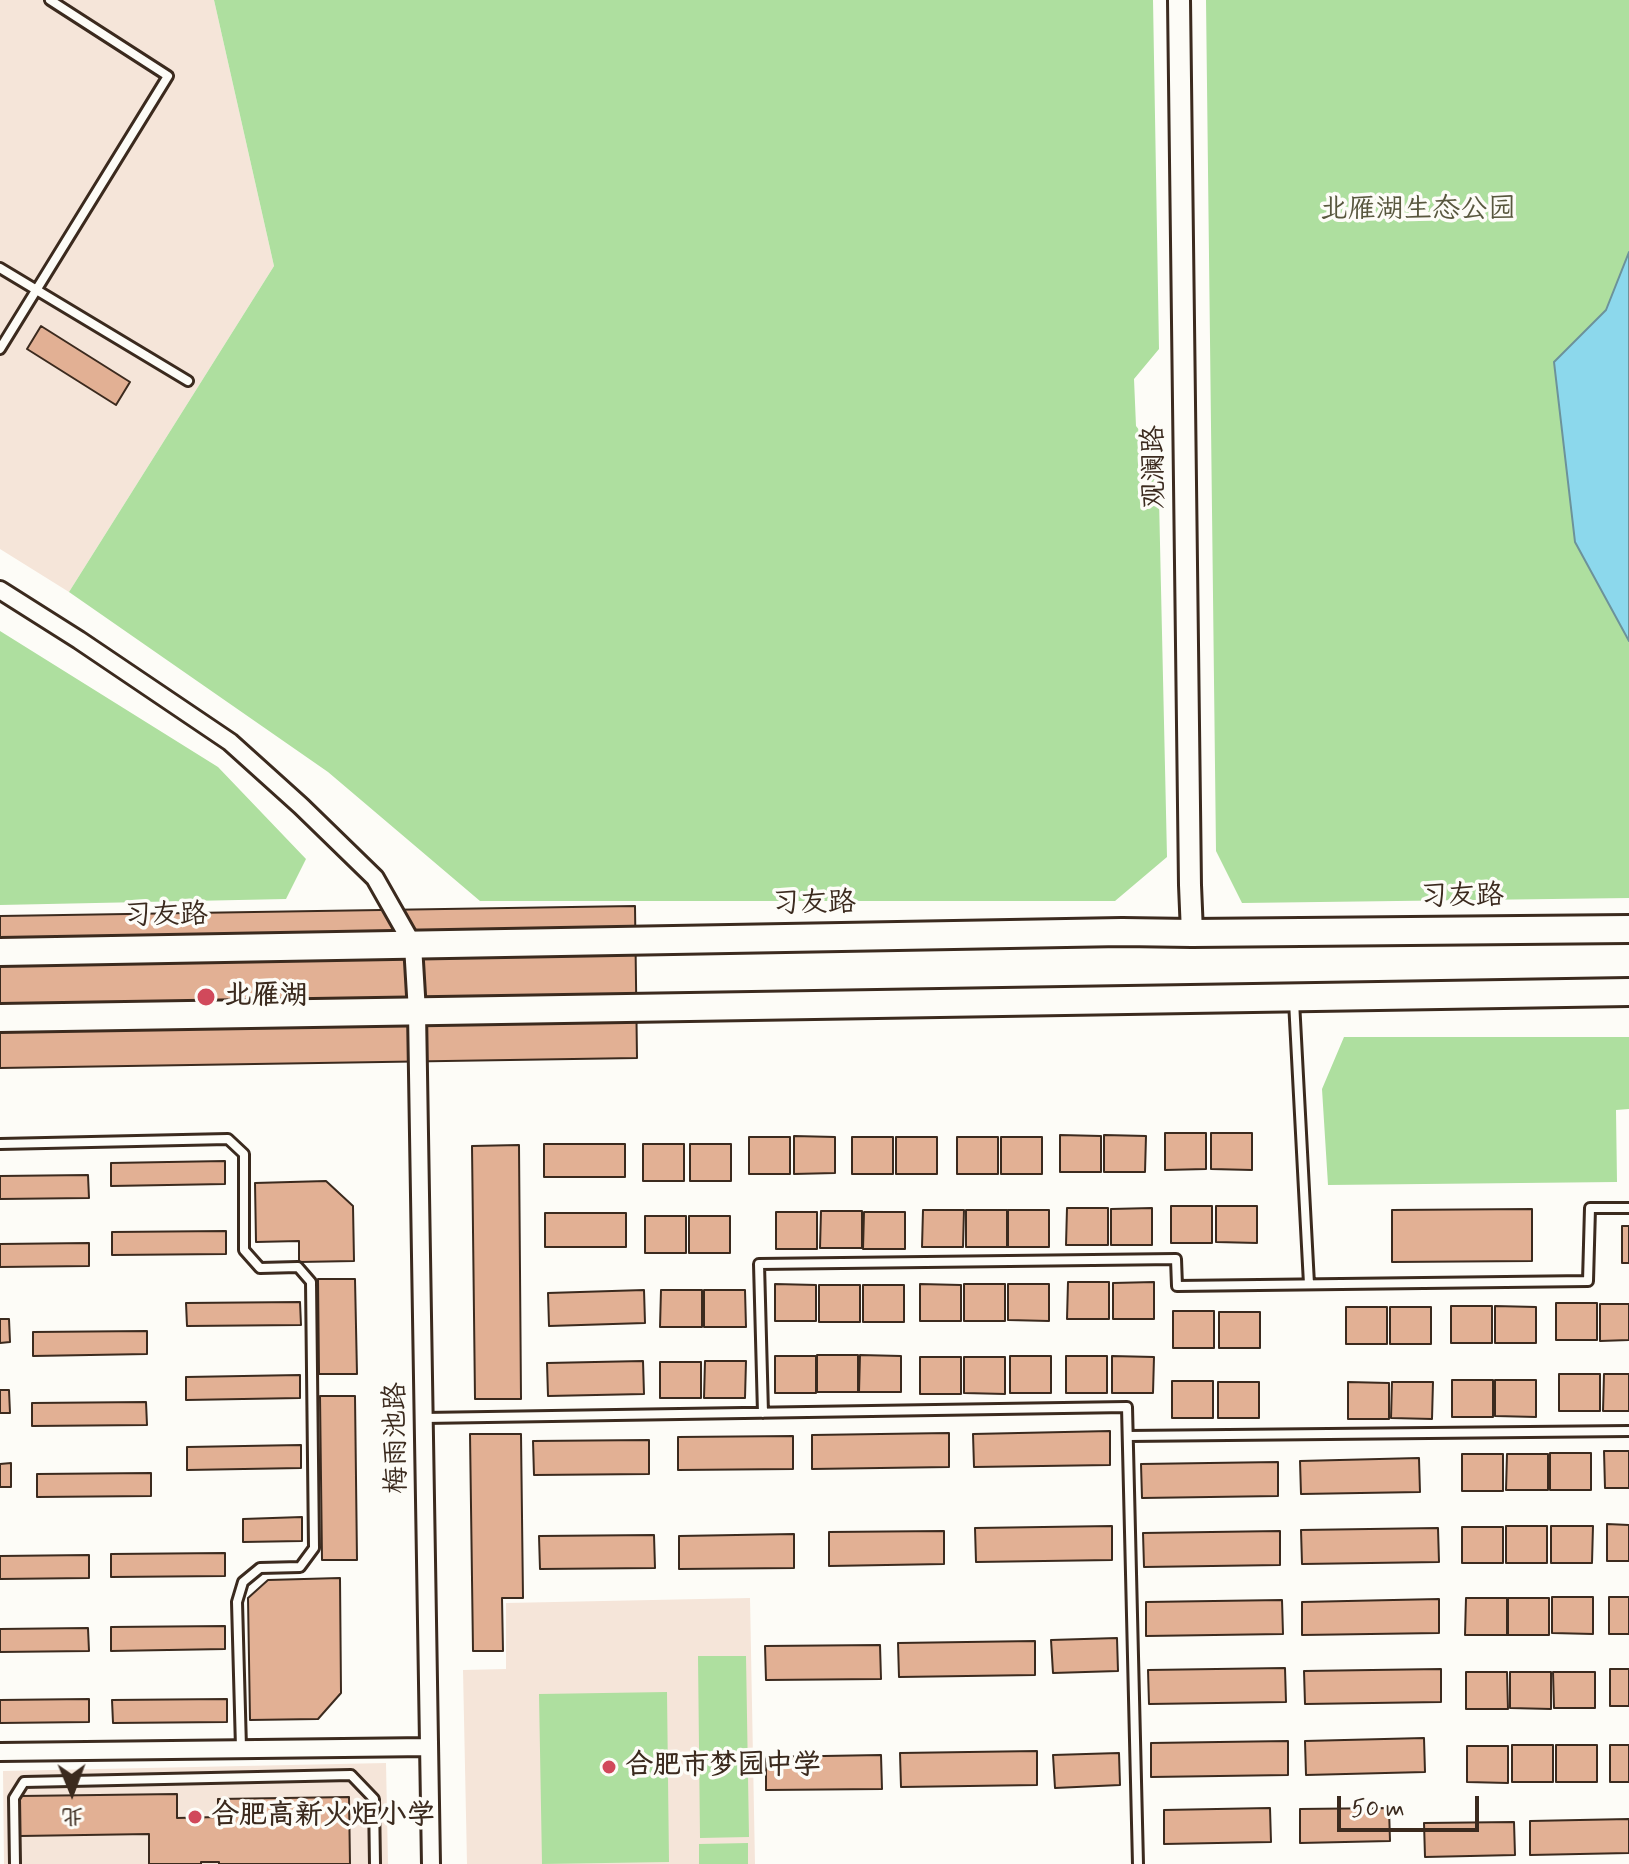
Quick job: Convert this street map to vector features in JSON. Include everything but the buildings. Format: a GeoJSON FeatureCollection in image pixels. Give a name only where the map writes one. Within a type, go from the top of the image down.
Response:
{"type":"FeatureCollection","features":[{"type":"Feature","properties":{"kind":"main road","name":"习友路"},"geometry":{"type":"LineString","coordinates":[[0,952],[1106,932],[1629,929]]}},
{"type":"Feature","properties":{"kind":"main road"},"geometry":{"type":"LineString","coordinates":[[0,1018],[1629,992]]}},
{"type":"Feature","properties":{"kind":"street","name":"观澜路"},"geometry":{"type":"LineString","coordinates":[[1179,0],[1192,933]]}},
{"type":"Feature","properties":{"kind":"street"},"geometry":{"type":"LineString","coordinates":[[0,590],[230,742],[375,878],[413,945]]}},
{"type":"Feature","properties":{"kind":"street","name":"梅雨池路"},"geometry":{"type":"LineString","coordinates":[[413,945],[417,1012],[431,1864]]}},
{"type":"Feature","properties":{"kind":"street"},"geometry":{"type":"LineString","coordinates":[[0,1752],[429,1747]]}},
{"type":"Feature","properties":{"kind":"lane"},"geometry":{"type":"LineString","coordinates":[[0,349],[168,76],[50,0]]}},
{"type":"Feature","properties":{"kind":"lane"},"geometry":{"type":"LineString","coordinates":[[0,268],[188,381]]}},
{"type":"Feature","properties":{"kind":"lane"},"geometry":{"type":"LineString","coordinates":[[1294,998],[1309,1284]]}},
{"type":"Feature","properties":{"kind":"lane"},"geometry":{"type":"LineString","coordinates":[[0,1144],[228,1139],[244,1154],[244,1250],[260,1268],[298,1267],[311,1282],[314,1548],[300,1567],[260,1568],[243,1582],[237,1602],[241,1749]]}},
{"type":"Feature","properties":{"kind":"lane"},"geometry":{"type":"LineString","coordinates":[[763,1413],[759,1264],[1176,1259],[1177,1286],[1588,1281],[1590,1208],[1629,1208]]}},
{"type":"Feature","properties":{"kind":"lane"},"geometry":{"type":"LineString","coordinates":[[424,1418],[1127,1407],[1138,1864]]}},
{"type":"Feature","properties":{"kind":"lane"},"geometry":{"type":"LineString","coordinates":[[1128,1436],[1629,1431]]}},
{"type":"Feature","properties":{"kind":"lane"},"geometry":{"type":"LineString","coordinates":[[15,1864],[14,1798],[24,1782],[351,1775],[374,1799],[375,1864]]}},
{"type":"Feature","properties":{"kind":"shaded area"},"geometry":{"type":"Polygon","coordinates":[[[0,0],[214,0],[274,266],[69,592],[0,549],[0,0]]]}},
{"type":"Feature","properties":{"kind":"shaded area","name":"合肥市梦园中学"},"geometry":{"type":"Polygon","coordinates":[[[750,1598],[755,1864],[467,1864],[463,1670],[506,1669],[506,1603],[750,1598]]]}},
{"type":"Feature","properties":{"kind":"shaded area","name":"合肥高新火炬小学"},"geometry":{"type":"Polygon","coordinates":[[[386,1763],[388,1864],[4,1864],[3,1771],[386,1763]]]}},
{"type":"Feature","properties":{"kind":"green space"},"geometry":{"type":"Polygon","coordinates":[[[214,0],[1153,0],[1159,349],[1134,379],[1136,426],[1158,454],[1167,857],[1115,901],[480,901],[328,772],[69,592],[274,266],[214,0]]]}},
{"type":"Feature","properties":{"kind":"green space","name":"北雁湖生态公园"},"geometry":{"type":"Polygon","coordinates":[[[1206,0],[1629,0],[1629,898],[1242,903],[1216,851],[1206,0]]]}},
{"type":"Feature","properties":{"kind":"green space"},"geometry":{"type":"Polygon","coordinates":[[[0,631],[218,767],[306,859],[286,899],[0,905],[0,631]]]}},
{"type":"Feature","properties":{"kind":"green space"},"geometry":{"type":"Polygon","coordinates":[[[1344,1037],[1629,1037],[1629,1109],[1616,1110],[1617,1182],[1328,1185],[1322,1089],[1344,1037]]]}},
{"type":"Feature","properties":{"kind":"green space"},"geometry":{"type":"Polygon","coordinates":[[[698,1656],[746,1656],[749,1837],[700,1838],[698,1656]]]}},
{"type":"Feature","properties":{"kind":"green space"},"geometry":{"type":"Polygon","coordinates":[[[667,1692],[669,1862],[542,1864],[539,1694],[667,1692]]]}},
{"type":"Feature","properties":{"kind":"green space"},"geometry":{"type":"Polygon","coordinates":[[[748,1843],[748,1864],[699,1864],[699,1844],[748,1843]]]}},
{"type":"Feature","properties":{"kind":"water"},"geometry":{"type":"Polygon","coordinates":[[[1629,252],[1629,641],[1575,542],[1554,362],[1606,310],[1629,252]]]}},
{"type":"Feature","properties":{"kind":"place","name":"北雁湖"},"geometry":{"type":"Point","coordinates":[206,997]}},
{"type":"Feature","properties":{"kind":"place","name":"合肥市梦园中学"},"geometry":{"type":"Point","coordinates":[609,1767]}},
{"type":"Feature","properties":{"kind":"place","name":"合肥高新火炬小学"},"geometry":{"type":"Point","coordinates":[195,1817]}}]}
